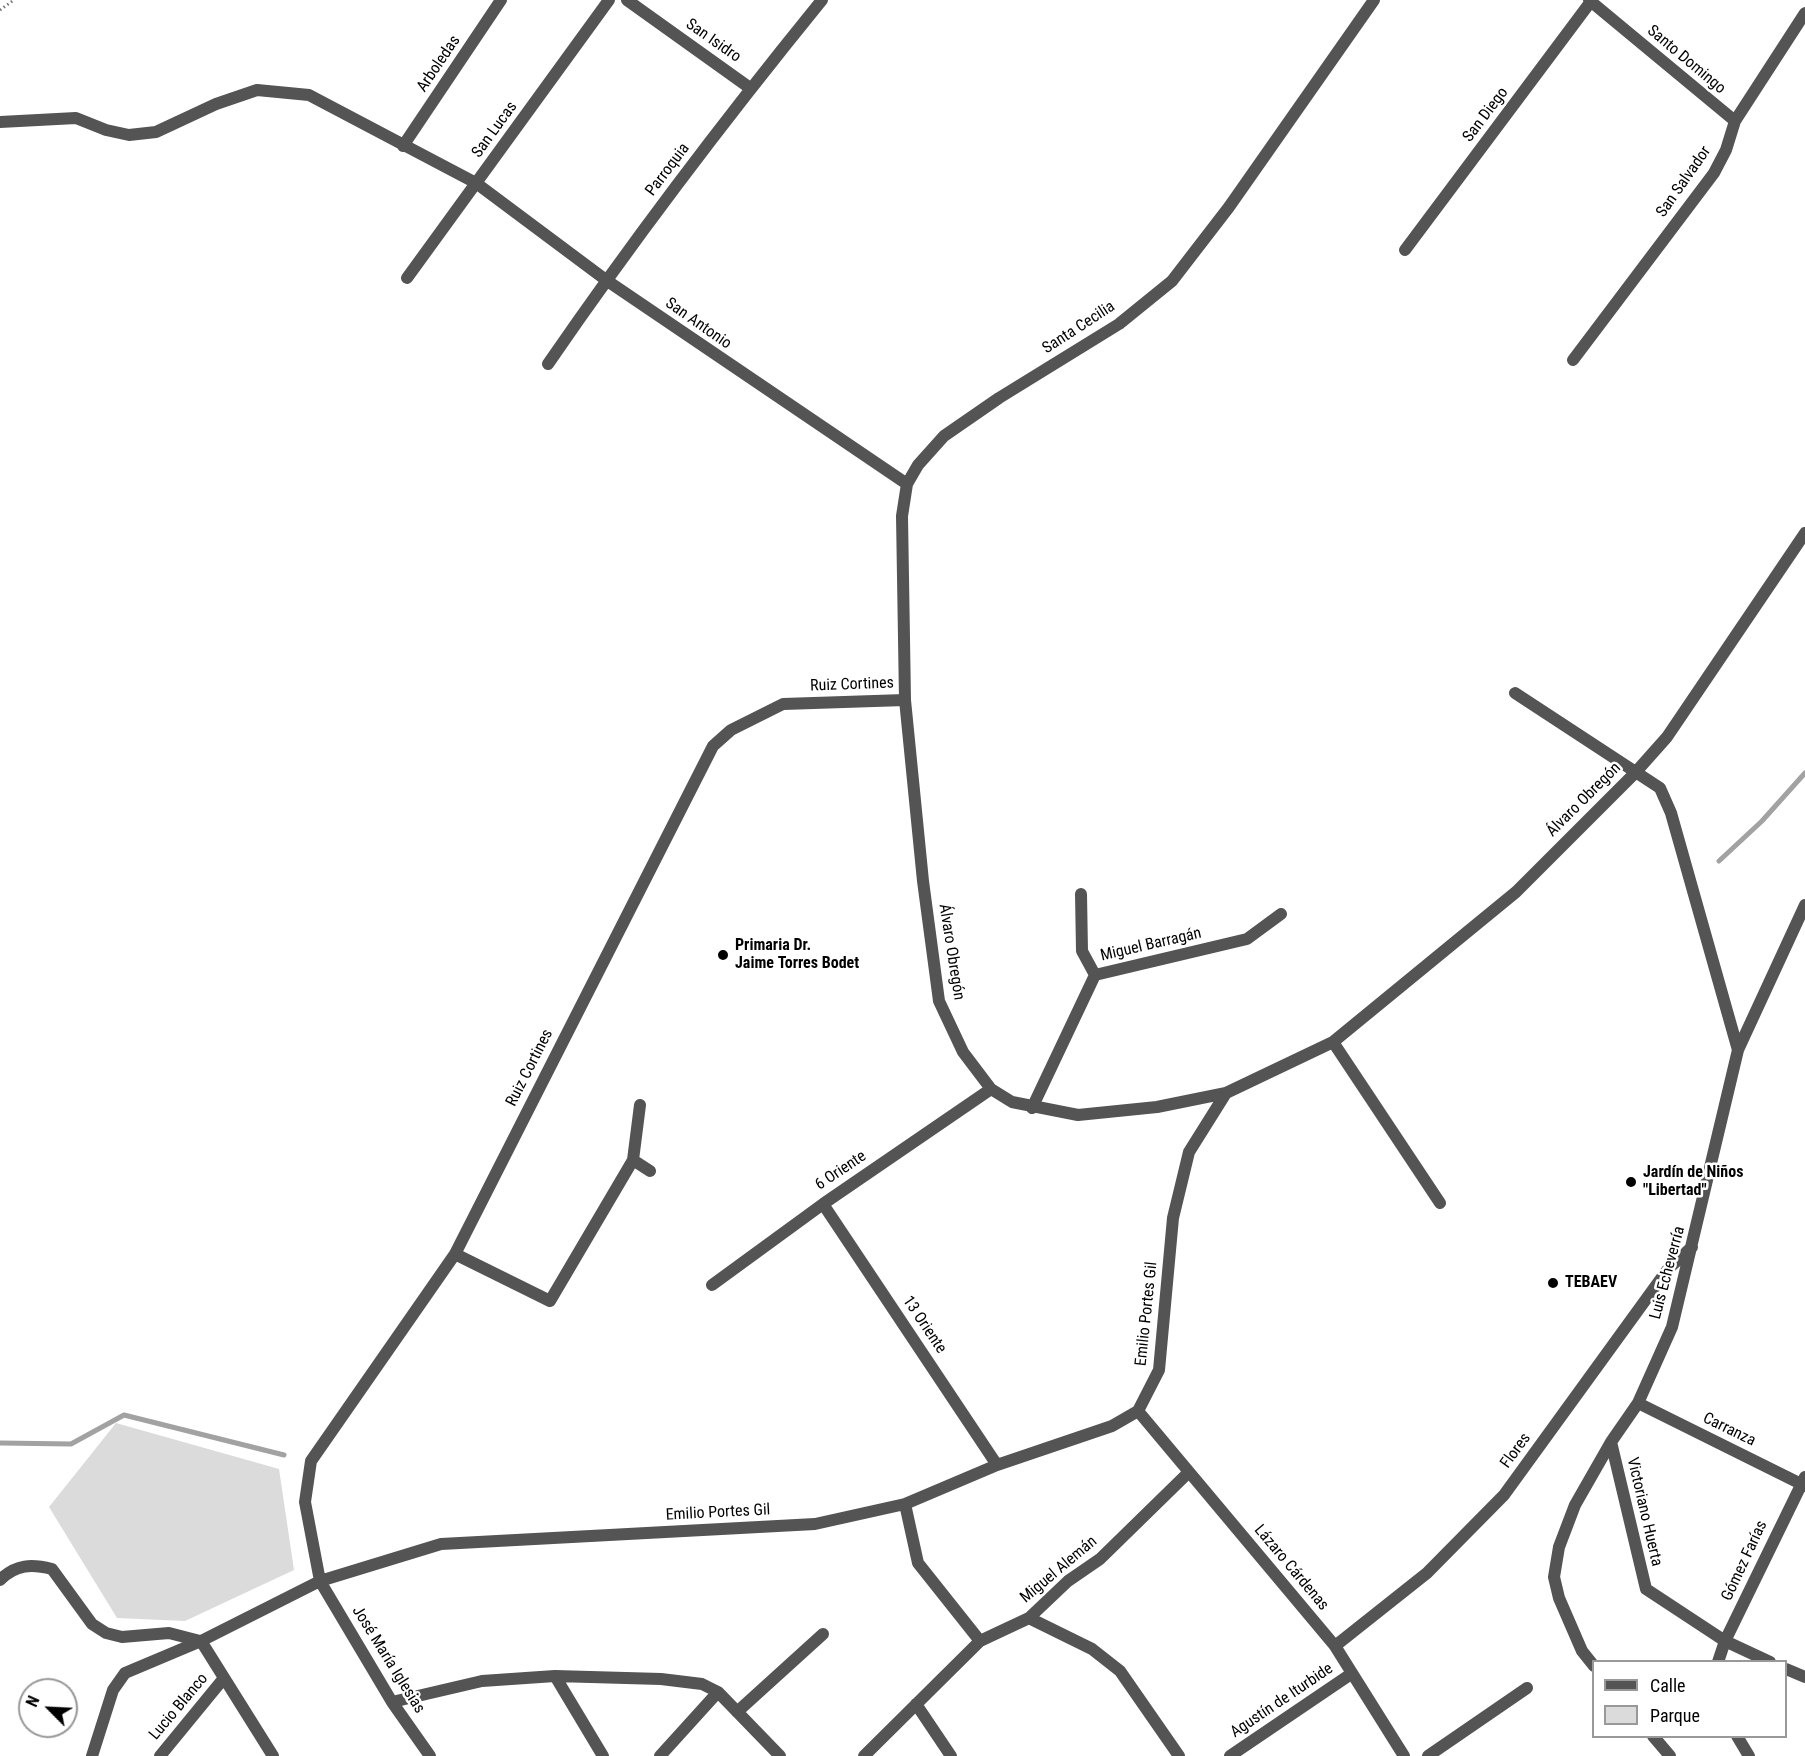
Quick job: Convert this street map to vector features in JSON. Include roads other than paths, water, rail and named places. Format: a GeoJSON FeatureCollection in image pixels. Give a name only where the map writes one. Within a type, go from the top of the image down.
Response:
{"type":"FeatureCollection","features":[{"type":"Feature","properties":{"kind":"street","name":"Arboledas"},"geometry":{"type":"LineString","coordinates":[[404,146],[501,0]]}},
{"type":"Feature","properties":{"kind":"street","name":"San Lucas"},"geometry":{"type":"LineString","coordinates":[[407,278],[609,0]]}},
{"type":"Feature","properties":{"kind":"street","name":"San Isidro"},"geometry":{"type":"LineString","coordinates":[[627,0],[750,88]]}},
{"type":"Feature","properties":{"kind":"street","name":"Parroquia"},"geometry":{"type":"LineString","coordinates":[[548,364],[606,280],[750,88],[822,0]]}},
{"type":"Feature","properties":{"kind":"street","name":"Santa Cecilia"},"geometry":{"type":"LineString","coordinates":[[905,700],[902,537],[908,484],[918,465],[944,436],[999,398],[1119,324],[1172,281],[1230,207],[1374,0]]}},
{"type":"Feature","properties":{"kind":"street","name":"Santo Domingo"},"geometry":{"type":"LineString","coordinates":[[1591,0],[1735,121]]}},
{"type":"Feature","properties":{"kind":"street","name":"San Diego"},"geometry":{"type":"LineString","coordinates":[[1405,250],[1591,0]]}},
{"type":"Feature","properties":{"kind":"street","name":"San Salvador"},"geometry":{"type":"LineString","coordinates":[[1573,360],[1714,173],[1726,150],[1735,121],[1805,13]]}},
{"type":"Feature","properties":{"kind":"street","name":"San Antonio"},"geometry":{"type":"LineString","coordinates":[[1,124],[76,118],[106,130],[129,135],[156,132],[216,104],[257,90],[309,95],[476,183],[606,280],[908,484]]}},
{"type":"Feature","properties":{"kind":"street","name":"Álvaro Obregón"},"geometry":{"type":"LineString","coordinates":[[905,700],[923,881],[939,1000],[963,1052],[992,1089],[1012,1102],[1032,1108],[1078,1115],[1157,1107],[1226,1092],[1333,1042],[1516,892],[1635,773],[1667,737],[1805,533]]}},
{"type":"Feature","properties":{"kind":"street","name":"Luis Echeverría"},"geometry":{"type":"LineString","coordinates":[[1515,693],[1660,788],[1671,813],[1738,1050],[1672,1327],[1638,1403],[1611,1442],[1575,1505],[1559,1547],[1554,1577],[1558,1598],[1582,1652],[1592,1665]]}},
{"type":"Feature","properties":{"kind":"street","name":"Ruiz Cortines"},"geometry":{"type":"LineString","coordinates":[[320,1581],[305,1502],[310,1461],[455,1254],[713,746],[730,730],[783,704],[905,700]]}},
{"type":"Feature","properties":{"kind":"street"},"geometry":{"type":"LineString","coordinates":[[1081,894],[1083,951],[1095,975]]}},
{"type":"Feature","properties":{"kind":"street"},"geometry":{"type":"LineString","coordinates":[[1738,1050],[1805,905]]}},
{"type":"Feature","properties":{"kind":"street","name":"Miguel Barragán"},"geometry":{"type":"LineString","coordinates":[[1032,1108],[1095,975],[1247,939],[1281,914]]}},
{"type":"Feature","properties":{"kind":"street"},"geometry":{"type":"LineString","coordinates":[[1333,1042],[1440,1203]]}},
{"type":"Feature","properties":{"kind":"street","name":"6 Oriente"},"geometry":{"type":"LineString","coordinates":[[712,1285],[823,1204],[992,1089]]}},
{"type":"Feature","properties":{"kind":"street","name":"Emilio Portes Gil"},"geometry":{"type":"LineString","coordinates":[[201,1641],[320,1581],[441,1544],[815,1524],[906,1504],[997,1465],[1112,1426],[1138,1411],[1159,1370],[1173,1218],[1189,1152],[1226,1092]]}},
{"type":"Feature","properties":{"kind":"street"},"geometry":{"type":"LineString","coordinates":[[455,1254],[550,1301],[633,1160],[640,1105]]}},
{"type":"Feature","properties":{"kind":"street"},"geometry":{"type":"LineString","coordinates":[[633,1160],[650,1171]]}},
{"type":"Feature","properties":{"kind":"street","name":"13 Oriente"},"geometry":{"type":"LineString","coordinates":[[823,1204],[997,1465]]}},
{"type":"Feature","properties":{"kind":"street","name":"Flores"},"geometry":{"type":"LineString","coordinates":[[1335,1646],[1427,1573],[1504,1495],[1668,1269],[1693,1246]]}},
{"type":"Feature","properties":{"kind":"street","name":"Carranza"},"geometry":{"type":"LineString","coordinates":[[1638,1403],[1803,1482]]}},
{"type":"Feature","properties":{"kind":"street","name":"Lázaro Cárdenas"},"geometry":{"type":"LineString","coordinates":[[1138,1411],[1335,1646],[1404,1756]]}},
{"type":"Feature","properties":{"kind":"street","name":"Victoriano Huerta"},"geometry":{"type":"LineString","coordinates":[[1611,1442],[1646,1589],[1725,1641],[1766,1660]]}},
{"type":"Feature","properties":{"kind":"street","name":"Miguel Alemán"},"geometry":{"type":"LineString","coordinates":[[864,1756],[980,1641],[1029,1618],[1068,1581],[1100,1560],[1189,1472]]}},
{"type":"Feature","properties":{"kind":"street","name":"Gómez Farías"},"geometry":{"type":"LineString","coordinates":[[1719,1660],[1725,1641],[1803,1482]]}},
{"type":"Feature","properties":{"kind":"street"},"geometry":{"type":"LineString","coordinates":[[906,1504],[918,1563],[980,1641]]}},
{"type":"Feature","properties":{"kind":"street"},"geometry":{"type":"LineString","coordinates":[[0,1580],[29,1564],[52,1569],[92,1624],[106,1633],[122,1637],[169,1633],[201,1641],[273,1756]]}},
{"type":"Feature","properties":{"kind":"street","name":"José María Iglesias"},"geometry":{"type":"LineString","coordinates":[[320,1581],[392,1702],[430,1756]]}},
{"type":"Feature","properties":{"kind":"street"},"geometry":{"type":"LineString","coordinates":[[1029,1618],[1092,1649],[1120,1671],[1179,1756]]}},
{"type":"Feature","properties":{"kind":"street"},"geometry":{"type":"LineString","coordinates":[[737,1712],[823,1634]]}},
{"type":"Feature","properties":{"kind":"street"},"geometry":{"type":"LineString","coordinates":[[92,1756],[113,1690],[124,1673],[201,1641]]}},
{"type":"Feature","properties":{"kind":"street"},"geometry":{"type":"LineString","coordinates":[[1787,1670],[1805,1677]]}},
{"type":"Feature","properties":{"kind":"street","name":"Agustín de Iturbide"},"geometry":{"type":"LineString","coordinates":[[1230,1756],[1351,1674]]}},
{"type":"Feature","properties":{"kind":"street"},"geometry":{"type":"LineString","coordinates":[[392,1702],[482,1681],[555,1676],[661,1679],[702,1684],[718,1692],[780,1756]]}},
{"type":"Feature","properties":{"kind":"street"},"geometry":{"type":"LineString","coordinates":[[555,1676],[603,1756]]}},
{"type":"Feature","properties":{"kind":"street","name":"Lucio Blanco"},"geometry":{"type":"LineString","coordinates":[[160,1756],[224,1678]]}},
{"type":"Feature","properties":{"kind":"street"},"geometry":{"type":"LineString","coordinates":[[1428,1756],[1527,1688]]}},
{"type":"Feature","properties":{"kind":"street"},"geometry":{"type":"LineString","coordinates":[[660,1756],[718,1692]]}},
{"type":"Feature","properties":{"kind":"street"},"geometry":{"type":"LineString","coordinates":[[916,1704],[951,1756]]}},
{"type":"Feature","properties":{"kind":"street"},"geometry":{"type":"LineString","coordinates":[[1654,1738],[1669,1756]]}},
{"type":"Feature","properties":{"kind":"street"},"geometry":{"type":"LineString","coordinates":[[1738,1738],[1749,1756]]}},
{"type":"Feature","properties":{"kind":"waterway"},"geometry":{"type":"LineString","coordinates":[[1719,861],[1762,821],[1805,773]]}},
{"type":"Feature","properties":{"kind":"waterway"},"geometry":{"type":"LineString","coordinates":[[0,1443],[71,1444],[124,1415],[284,1455]]}},
{"type":"Feature","properties":{"kind":"place","name":"Primaria Dr. Jaime Torres Bodet"},"geometry":{"type":"Point","coordinates":[723,955]}},
{"type":"Feature","properties":{"kind":"place","name":"Jardín de Niños \"Libertad\""},"geometry":{"type":"Point","coordinates":[1631,1182]}},
{"type":"Feature","properties":{"kind":"place","name":"TEBAEV"},"geometry":{"type":"Point","coordinates":[1553,1283]}}]}
